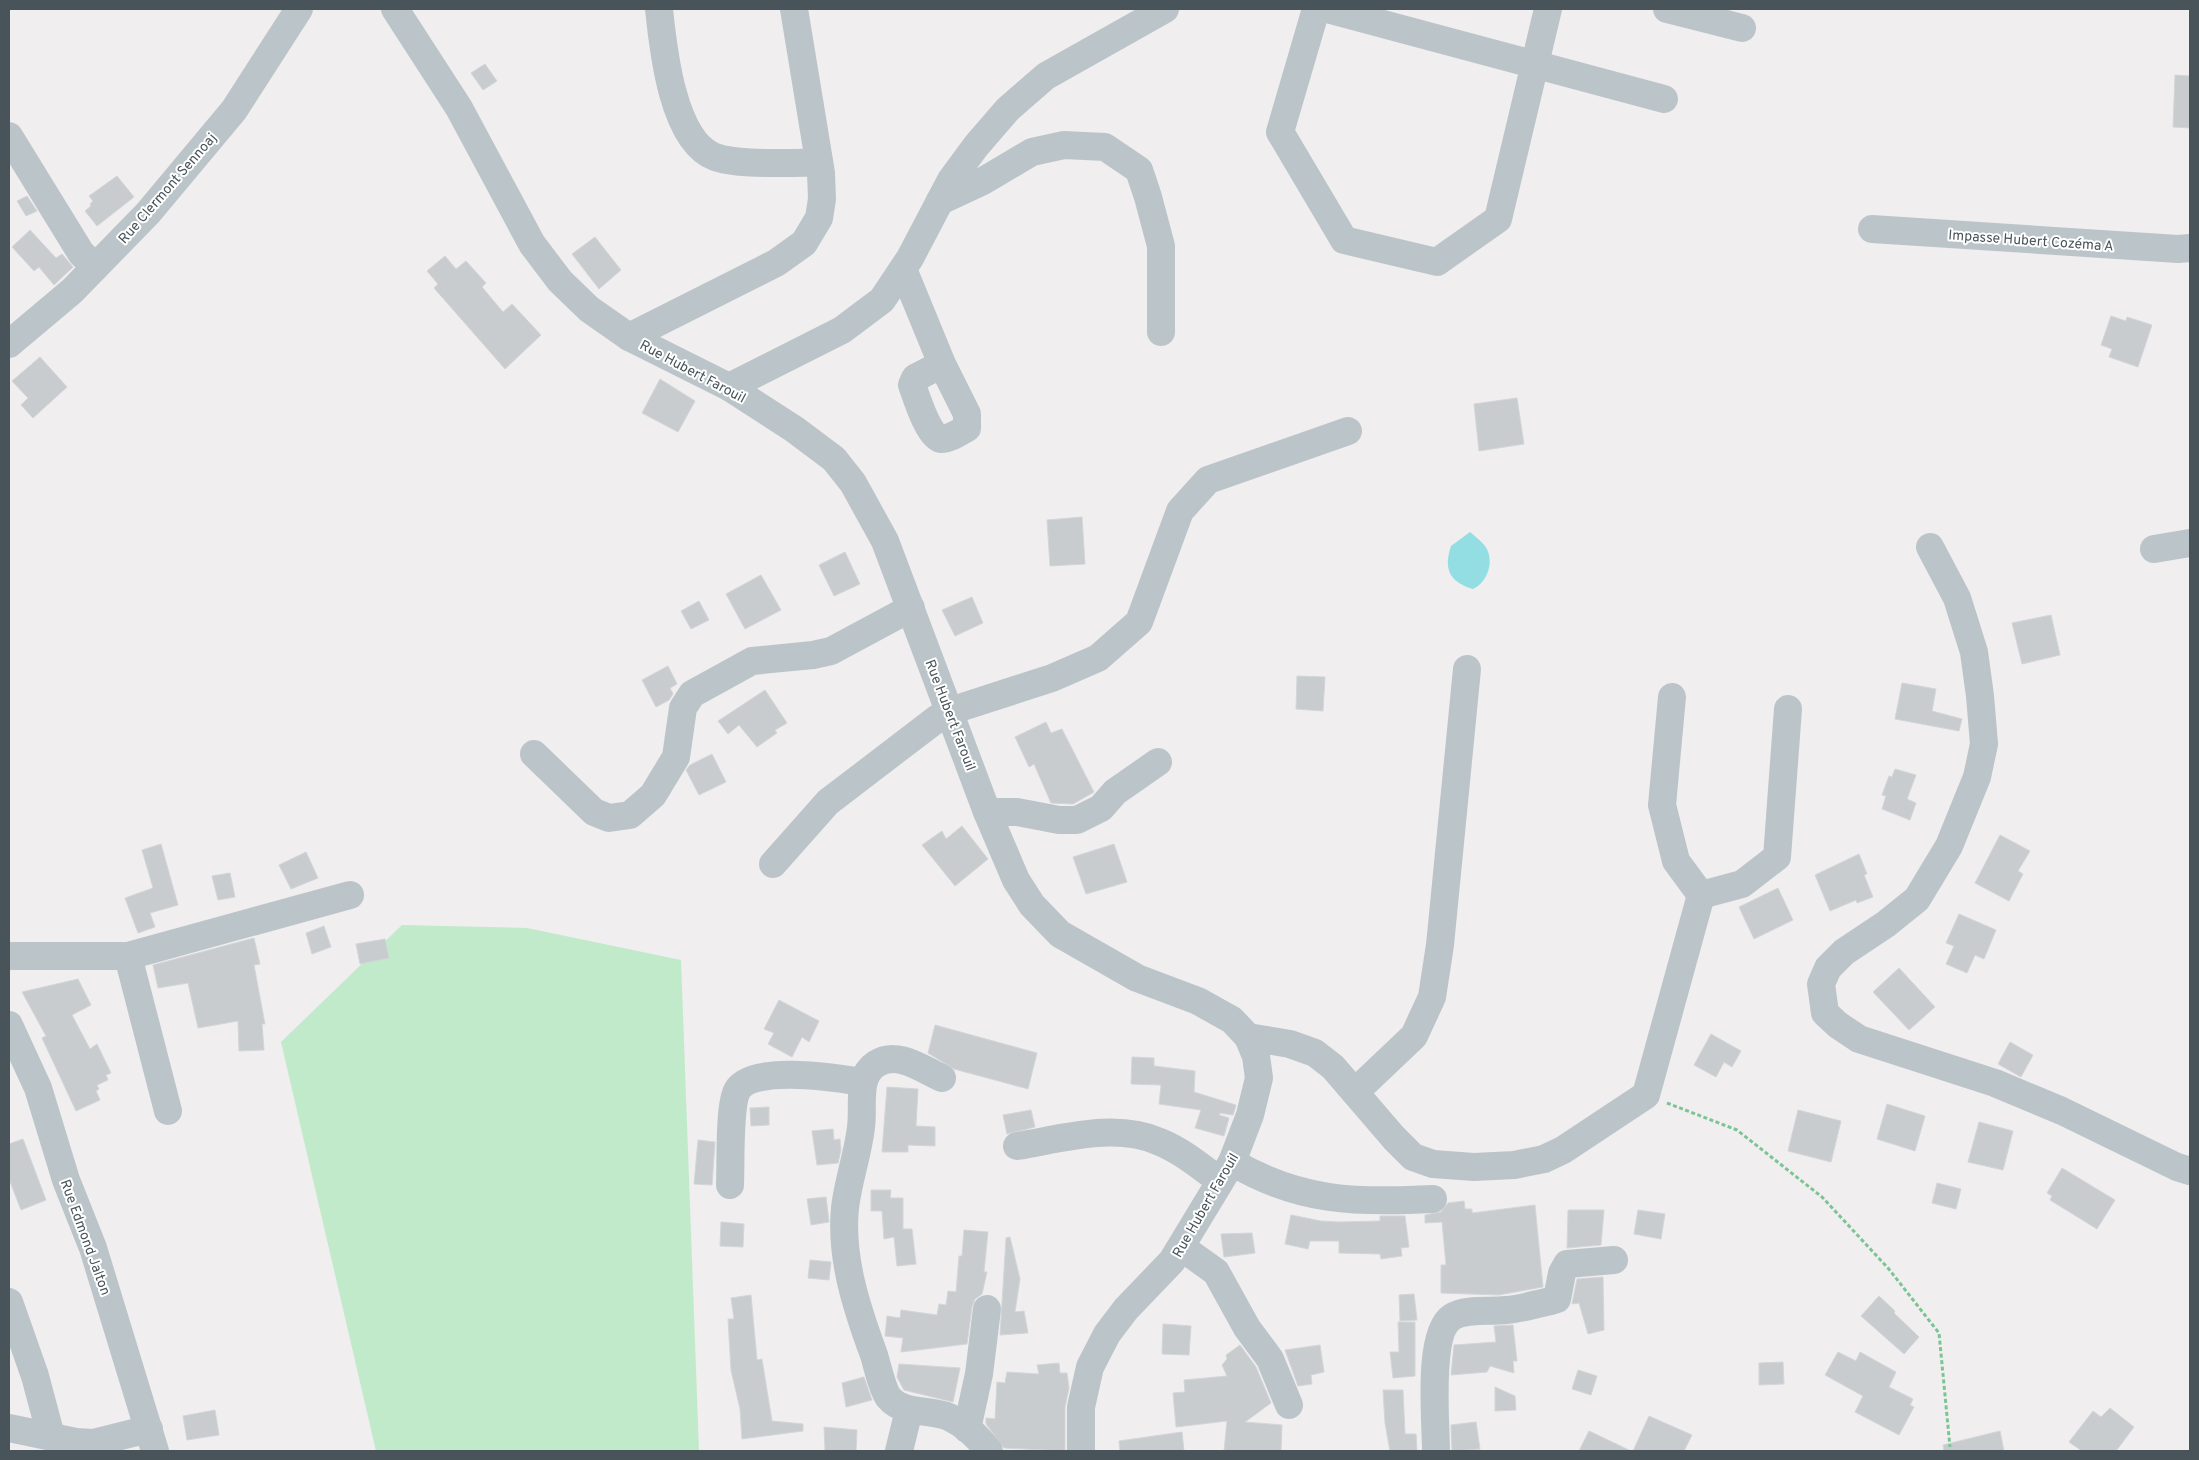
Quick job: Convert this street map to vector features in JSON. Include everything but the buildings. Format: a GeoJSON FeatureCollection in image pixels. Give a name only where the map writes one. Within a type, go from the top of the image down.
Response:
{"type":"FeatureCollection","features":[{"type":"Feature","properties":{"kind":"street","name":"Rue Clermont Sennoaj"},"geometry":{"type":"LineString","coordinates":[[12,339],[72,291],[148,213],[234,110],[299,9]]}},
{"type":"Feature","properties":{"kind":"street","name":"Rue Hubert Farouil"},"geometry":{"type":"LineString","coordinates":[[395,9],[459,108],[532,244],[560,281],[590,309],[629,337],[728,387],[794,429],[834,459],[853,483],[885,541],[988,812],[1016,880],[1032,905],[1060,934],[1137,978],[1198,1001],[1232,1020],[1248,1037],[1256,1056],[1259,1078],[1250,1115],[1226,1172],[1181,1247],[1172,1261],[1126,1309],[1107,1334],[1090,1367],[1082,1407],[1081,1451]]}},
{"type":"Feature","properties":{"kind":"street"},"geometry":{"type":"LineString","coordinates":[[659,9],[665,64],[680,116],[697,143],[714,157],[737,161],[818,163]]}},
{"type":"Feature","properties":{"kind":"street"},"geometry":{"type":"LineString","coordinates":[[629,337],[776,263],[804,243],[818,218],[822,199],[818,163],[794,9]]}},
{"type":"Feature","properties":{"kind":"street"},"geometry":{"type":"LineString","coordinates":[[728,387],[842,330],[882,300],[903,268],[951,180],[976,146],[1008,109],[1046,76],[1165,9]]}},
{"type":"Feature","properties":{"kind":"street"},"geometry":{"type":"LineString","coordinates":[[1316,9],[1280,132],[1344,240],[1437,262],[1498,219],[1548,9]]}},
{"type":"Feature","properties":{"kind":"street"},"geometry":{"type":"LineString","coordinates":[[1327,9],[1664,99]]}},
{"type":"Feature","properties":{"kind":"street"},"geometry":{"type":"LineString","coordinates":[[1666,9],[1742,28]]}},
{"type":"Feature","properties":{"kind":"street"},"geometry":{"type":"LineString","coordinates":[[9,136],[81,253],[95,267]]}},
{"type":"Feature","properties":{"kind":"street"},"geometry":{"type":"LineString","coordinates":[[940,201],[983,181],[1032,152],[1064,145],[1105,147],[1139,170],[1148,197],[1161,246],[1161,332]]}},
{"type":"Feature","properties":{"kind":"street","name":"Impasse Hubert Cozéma A"},"geometry":{"type":"LineString","coordinates":[[1872,229],[2178,250],[2190,248]]}},
{"type":"Feature","properties":{"kind":"street"},"geometry":{"type":"LineString","coordinates":[[903,268],[942,364]]}},
{"type":"Feature","properties":{"kind":"street"},"geometry":{"type":"LineString","coordinates":[[773,864],[828,802],[895,749],[950,711],[1052,678],[1098,658],[1139,622],[1180,511],[1208,480],[1348,431]]}},
{"type":"Feature","properties":{"kind":"street"},"geometry":{"type":"LineString","coordinates":[[2154,549],[2190,543]]}},
{"type":"Feature","properties":{"kind":"street"},"geometry":{"type":"LineString","coordinates":[[1930,548],[1957,598],[1974,652],[1984,744],[1977,777],[1949,846],[1916,899],[1886,924],[1844,952],[1828,968],[1821,984],[1825,1013],[1838,1025],[1859,1039],[1995,1083],[2062,1111],[2177,1167],[2190,1171]]}},
{"type":"Feature","properties":{"kind":"street"},"geometry":{"type":"LineString","coordinates":[[534,754],[594,812],[609,818],[630,815],[653,794],[676,757],[683,708],[692,694],[752,661],[831,651],[911,608]]}},
{"type":"Feature","properties":{"kind":"street"},"geometry":{"type":"LineString","coordinates":[[1354,1092],[1414,1036],[1432,997],[1440,945],[1467,669]]}},
{"type":"Feature","properties":{"kind":"street"},"geometry":{"type":"LineString","coordinates":[[1672,697],[1662,805],[1676,861],[1701,895]]}},
{"type":"Feature","properties":{"kind":"street"},"geometry":{"type":"LineString","coordinates":[[1701,895],[1742,884],[1777,857],[1788,709]]}},
{"type":"Feature","properties":{"kind":"street"},"geometry":{"type":"LineString","coordinates":[[988,812],[1017,812],[1059,820],[1077,820],[1101,808],[1115,792],[1158,762]]}},
{"type":"Feature","properties":{"kind":"street"},"geometry":{"type":"LineString","coordinates":[[9,956],[128,956],[350,895]]}},
{"type":"Feature","properties":{"kind":"street"},"geometry":{"type":"LineString","coordinates":[[1248,1037],[1290,1044],[1315,1053],[1332,1067],[1413,1157],[1433,1164],[1474,1167],[1514,1165],[1544,1158],[1563,1150],[1646,1095],[1701,895]]}},
{"type":"Feature","properties":{"kind":"street"},"geometry":{"type":"LineString","coordinates":[[128,956],[168,1111]]}},
{"type":"Feature","properties":{"kind":"street","name":"Rue Edmond Jalton"},"geometry":{"type":"LineString","coordinates":[[9,1026],[38,1088],[66,1180],[93,1248],[152,1440]]}},
{"type":"Feature","properties":{"kind":"street"},"geometry":{"type":"LineString","coordinates":[[942,1078],[899,1058],[887,1058],[867,1072],[863,1082],[863,1115],[858,1156],[845,1208],[850,1283],[863,1327],[889,1398],[909,1410],[948,1417],[978,1436],[989,1451]]}},
{"type":"Feature","properties":{"kind":"street"},"geometry":{"type":"LineString","coordinates":[[730,1185],[733,1108],[736,1094],[741,1084],[751,1079],[778,1075],[834,1077],[863,1082]]}},
{"type":"Feature","properties":{"kind":"street"},"geometry":{"type":"LineString","coordinates":[[1017,1146],[1095,1134],[1127,1133],[1158,1141],[1186,1156],[1226,1172],[1259,1178],[1288,1190],[1318,1197],[1394,1201],[1433,1199]]}},
{"type":"Feature","properties":{"kind":"street"},"geometry":{"type":"LineString","coordinates":[[1181,1247],[1205,1262],[1220,1277],[1247,1328],[1270,1359],[1289,1405]]}},
{"type":"Feature","properties":{"kind":"street"},"geometry":{"type":"LineString","coordinates":[[1436,1451],[1436,1352],[1439,1336],[1444,1325],[1452,1317],[1461,1314],[1507,1310],[1551,1302],[1557,1299],[1562,1272],[1566,1264],[1614,1260]]}},
{"type":"Feature","properties":{"kind":"street"},"geometry":{"type":"LineString","coordinates":[[9,1302],[37,1384],[51,1436]]}},
{"type":"Feature","properties":{"kind":"street"},"geometry":{"type":"LineString","coordinates":[[967,1429],[979,1374],[987,1309]]}},
{"type":"Feature","properties":{"kind":"street"},"geometry":{"type":"LineString","coordinates":[[899,1451],[909,1410]]}},
{"type":"Feature","properties":{"kind":"street"},"geometry":{"type":"LineString","coordinates":[[9,1428],[93,1443],[152,1440]]}},
{"type":"Feature","properties":{"kind":"path"},"geometry":{"type":"LineString","coordinates":[[1646,1095],[1737,1130],[1822,1197],[1888,1268],[1938,1333],[1950,1447]]}},
{"type":"Feature","properties":{"kind":"green space"},"geometry":{"type":"Polygon","coordinates":[[[402,925],[527,928],[681,960],[699,1451],[376,1451],[281,1042],[402,925]]]}},
{"type":"Feature","properties":{"kind":"water"},"geometry":{"type":"Polygon","coordinates":[[[1470,532],[1485,546],[1490,564],[1483,581],[1473,589],[1454,579],[1448,568],[1451,546],[1470,532]]]}}]}
